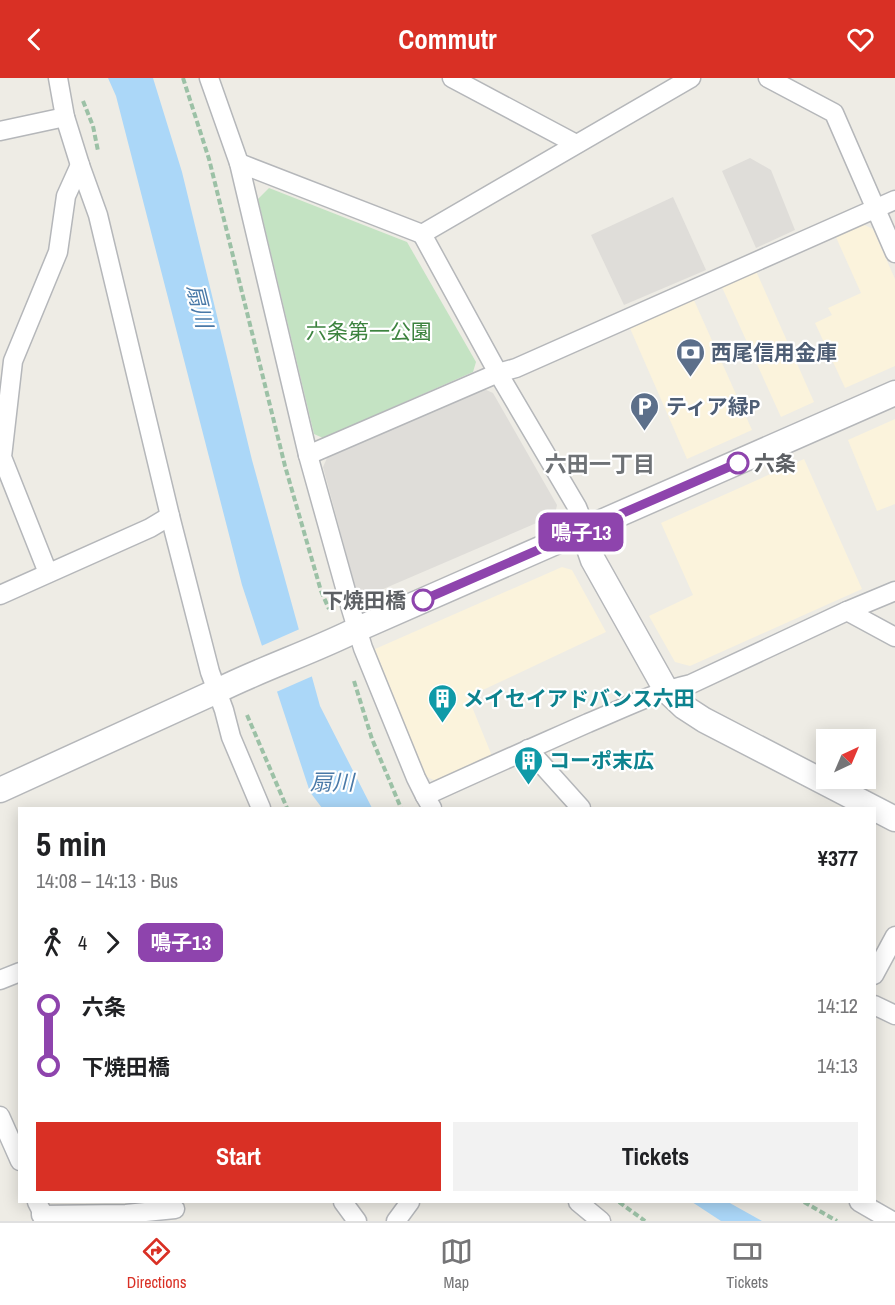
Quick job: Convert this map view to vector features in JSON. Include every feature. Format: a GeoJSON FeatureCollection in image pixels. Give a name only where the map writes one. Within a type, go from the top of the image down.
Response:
{"type":"FeatureCollection","features":[{"type":"Feature","properties":{"kind":"street"},"geometry":{"type":"LineString","coordinates":[[58,78],[65,117],[98,215],[210,672],[231,737],[261,807]]}},
{"type":"Feature","properties":{"kind":"street"},"geometry":{"type":"LineString","coordinates":[[209,78],[239,163],[308,455],[363,648],[416,778],[429,802],[528,749],[666,690],[691,684],[895,591]]}},
{"type":"Feature","properties":{"kind":"street"},"geometry":{"type":"LineString","coordinates":[[452,78],[576,144]]}},
{"type":"Feature","properties":{"kind":"street"},"geometry":{"type":"LineString","coordinates":[[422,234],[691,78]]}},
{"type":"Feature","properties":{"kind":"street"},"geometry":{"type":"LineString","coordinates":[[768,78],[834,113],[895,253]]}},
{"type":"Feature","properties":{"kind":"street"},"geometry":{"type":"LineString","coordinates":[[0,131],[65,117]]}},
{"type":"Feature","properties":{"kind":"street"},"geometry":{"type":"LineString","coordinates":[[239,163],[422,234],[498,373],[577,507],[593,560],[666,690],[684,707],[704,720],[872,807]]}},
{"type":"Feature","properties":{"kind":"street"},"geometry":{"type":"LineString","coordinates":[[48,573],[2,457],[13,362],[58,252],[66,196],[80,165]]}},
{"type":"Feature","properties":{"kind":"street"},"geometry":{"type":"LineString","coordinates":[[308,455],[498,373],[516,368],[895,200]]}},
{"type":"Feature","properties":{"kind":"street"},"geometry":{"type":"LineString","coordinates":[[0,790],[242,679],[332,642],[895,393]]}},
{"type":"Feature","properties":{"kind":"street"},"geometry":{"type":"LineString","coordinates":[[0,595],[150,528],[170,516]]}},
{"type":"Feature","properties":{"kind":"street"},"geometry":{"type":"LineString","coordinates":[[848,611],[895,637]]}},
{"type":"Feature","properties":{"kind":"street"},"geometry":{"type":"LineString","coordinates":[[528,749],[580,807]]}},
{"type":"Feature","properties":{"kind":"street"},"geometry":{"type":"LineString","coordinates":[[876,809],[895,819]]}},
{"type":"Feature","properties":{"kind":"street"},"geometry":{"type":"LineString","coordinates":[[876,971],[895,936]]}},
{"type":"Feature","properties":{"kind":"street"},"geometry":{"type":"LineString","coordinates":[[0,980],[18,973]]}},
{"type":"Feature","properties":{"kind":"street"},"geometry":{"type":"LineString","coordinates":[[876,1006],[895,1015]]}},
{"type":"Feature","properties":{"kind":"street"},"geometry":{"type":"LineString","coordinates":[[0,1116],[18,1156]]}},
{"type":"Feature","properties":{"kind":"street"},"geometry":{"type":"LineString","coordinates":[[37,1203],[40,1215],[175,1211]]}},
{"type":"Feature","properties":{"kind":"street"},"geometry":{"type":"LineString","coordinates":[[344,1203],[357,1221]]}},
{"type":"Feature","properties":{"kind":"street"},"geometry":{"type":"LineString","coordinates":[[396,1221],[409,1203]]}},
{"type":"Feature","properties":{"kind":"street"},"geometry":{"type":"LineString","coordinates":[[579,1203],[602,1221]]}},
{"type":"Feature","properties":{"kind":"street"},"geometry":{"type":"LineString","coordinates":[[861,1203],[892,1221]]}},
{"type":"Feature","properties":{"kind":"path"},"geometry":{"type":"LineString","coordinates":[[620,1203],[645,1221]]}},
{"type":"Feature","properties":{"kind":"path"},"geometry":{"type":"LineString","coordinates":[[806,1203],[837,1221]]}},
{"type":"Feature","properties":{"kind":"shaded area"},"geometry":{"type":"Polygon","coordinates":[[[750,158],[771,170],[795,230],[756,248],[722,171],[750,158]]]}},
{"type":"Feature","properties":{"kind":"shaded area"},"geometry":{"type":"Polygon","coordinates":[[[673,197],[706,270],[624,305],[591,235],[673,197]]]}},
{"type":"Feature","properties":{"kind":"shaded area"},"geometry":{"type":"Polygon","coordinates":[[[862,224],[873,229],[895,279],[895,366],[845,388],[815,323],[832,315],[828,308],[861,293],[835,235],[862,224]]]}},
{"type":"Feature","properties":{"kind":"shaded area"},"geometry":{"type":"Polygon","coordinates":[[[756,271],[814,402],[781,417],[721,285],[756,271]]]}},
{"type":"Feature","properties":{"kind":"shaded area"},"geometry":{"type":"Polygon","coordinates":[[[693,298],[752,430],[687,459],[629,326],[693,298]]]}},
{"type":"Feature","properties":{"kind":"shaded area"},"geometry":{"type":"Polygon","coordinates":[[[484,389],[493,393],[557,505],[555,515],[367,596],[356,590],[323,467],[327,458],[484,389]]]}},
{"type":"Feature","properties":{"kind":"shaded area"},"geometry":{"type":"Polygon","coordinates":[[[895,419],[895,504],[877,511],[848,440],[895,419]]]}},
{"type":"Feature","properties":{"kind":"shaded area"},"geometry":{"type":"Polygon","coordinates":[[[804,459],[862,589],[690,666],[675,662],[649,616],[693,595],[661,523],[804,459]]]}},
{"type":"Feature","properties":{"kind":"shaded area"},"geometry":{"type":"Polygon","coordinates":[[[562,567],[572,570],[606,632],[468,697],[492,756],[436,781],[425,776],[375,649],[562,567]]]}},
{"type":"Feature","properties":{"kind":"green space","name":"六条第一公園"},"geometry":{"type":"Polygon","coordinates":[[[269,188],[407,242],[476,362],[473,372],[323,438],[314,434],[258,199],[269,188]]]}},
{"type":"Feature","properties":{"kind":"water","name":"扇川"},"geometry":{"type":"Polygon","coordinates":[[[108,78],[153,78],[182,172],[252,460],[320,706],[371,807],[321,807],[310,792],[242,585],[116,96],[108,78]]]}},
{"type":"Feature","properties":{"kind":"water"},"geometry":{"type":"Polygon","coordinates":[[[694,1203],[730,1203],[762,1221],[721,1221],[694,1203]]]}},
{"type":"Feature","properties":{"kind":"pier"},"geometry":{"type":"Polygon","coordinates":[[[302,628],[315,675],[274,693],[259,647],[302,628]]]}},
{"type":"Feature","properties":{"kind":"bus line","name":"鳴子13"},"geometry":{"type":"LineString","coordinates":[[423,600],[738,463]]}},
{"type":"Feature","properties":{"kind":"place","name":"西尾信用金庫"},"geometry":{"type":"Point","coordinates":[690,378]}},
{"type":"Feature","properties":{"kind":"place","name":"ティア緑P"},"geometry":{"type":"Point","coordinates":[645,432]}},
{"type":"Feature","properties":{"kind":"place","name":"六条"},"geometry":{"type":"Point","coordinates":[738,463]}},
{"type":"Feature","properties":{"kind":"place","name":"下焼田橋"},"geometry":{"type":"Point","coordinates":[423,600]}},
{"type":"Feature","properties":{"kind":"place","name":"メイセイアドバンス六田"},"geometry":{"type":"Point","coordinates":[442,724]}},
{"type":"Feature","properties":{"kind":"place","name":"コーポ末広"},"geometry":{"type":"Point","coordinates":[528,786]}},
{"type":"Feature","properties":{"kind":"district","name":"六田一丁目"},"geometry":{"type":"Point","coordinates":[600,464]}}]}
